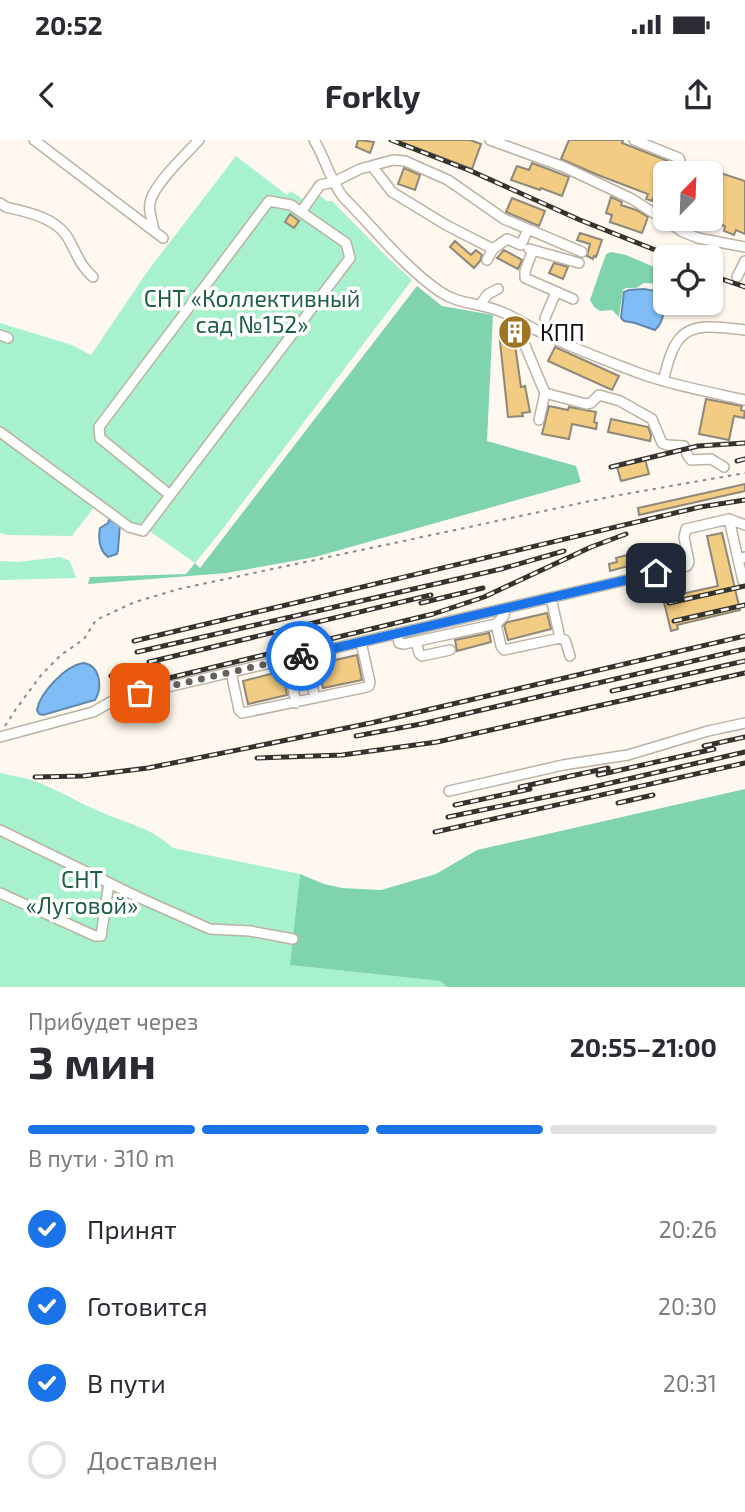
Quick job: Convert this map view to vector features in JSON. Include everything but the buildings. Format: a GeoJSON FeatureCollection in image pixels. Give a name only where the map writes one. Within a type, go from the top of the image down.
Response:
{"type":"FeatureCollection","features":[{"type":"Feature","properties":{"kind":"street"},"geometry":{"type":"LineString","coordinates":[[34,140],[163,238]]}},
{"type":"Feature","properties":{"kind":"street"},"geometry":{"type":"LineString","coordinates":[[154,231],[149,204],[153,194],[199,140]]}},
{"type":"Feature","properties":{"kind":"street"},"geometry":{"type":"LineString","coordinates":[[314,140],[343,197],[379,237],[440,292],[455,300],[503,312],[555,339],[634,371],[663,381],[745,400]]}},
{"type":"Feature","properties":{"kind":"street"},"geometry":{"type":"LineString","coordinates":[[490,140],[564,167],[632,199],[653,214]]}},
{"type":"Feature","properties":{"kind":"street"},"geometry":{"type":"LineString","coordinates":[[634,140],[679,158],[680,161]]}},
{"type":"Feature","properties":{"kind":"street"},"geometry":{"type":"LineString","coordinates":[[302,212],[320,186],[359,169],[399,160],[435,173],[504,219],[582,252]]}},
{"type":"Feature","properties":{"kind":"street"},"geometry":{"type":"LineString","coordinates":[[372,166],[393,192],[446,225],[492,248]]}},
{"type":"Feature","properties":{"kind":"street"},"geometry":{"type":"LineString","coordinates":[[0,432],[129,527],[143,531],[350,258],[346,243],[291,205],[269,201],[99,428],[100,438],[170,495]]}},
{"type":"Feature","properties":{"kind":"street"},"geometry":{"type":"LineString","coordinates":[[0,203],[51,221],[66,234],[84,270],[93,277]]}},
{"type":"Feature","properties":{"kind":"street"},"geometry":{"type":"LineString","coordinates":[[521,245],[528,229]]}},
{"type":"Feature","properties":{"kind":"street"},"geometry":{"type":"LineString","coordinates":[[681,231],[698,238],[745,247]]}},
{"type":"Feature","properties":{"kind":"street"},"geometry":{"type":"LineString","coordinates":[[487,260],[492,248],[507,239],[533,250],[579,263]]}},
{"type":"Feature","properties":{"kind":"street"},"geometry":{"type":"LineString","coordinates":[[533,250],[525,278],[573,299]]}},
{"type":"Feature","properties":{"kind":"street"},"geometry":{"type":"LineString","coordinates":[[737,277],[745,261]]}},
{"type":"Feature","properties":{"kind":"street"},"geometry":{"type":"LineString","coordinates":[[480,305],[486,296],[498,289]]}},
{"type":"Feature","properties":{"kind":"street"},"geometry":{"type":"LineString","coordinates":[[545,318],[556,292]]}},
{"type":"Feature","properties":{"kind":"street"},"geometry":{"type":"LineString","coordinates":[[524,324],[521,336],[545,393],[539,420]]}},
{"type":"Feature","properties":{"kind":"street"},"geometry":{"type":"LineString","coordinates":[[663,381],[676,345],[684,334],[708,327],[745,330]]}},
{"type":"Feature","properties":{"kind":"street"},"geometry":{"type":"LineString","coordinates":[[545,393],[586,404],[599,396],[620,401],[652,419],[662,443],[684,446],[691,460],[711,459],[724,467]]}},
{"type":"Feature","properties":{"kind":"street"},"geometry":{"type":"LineString","coordinates":[[2,733],[93,712],[116,699],[687,566],[684,533],[686,529],[729,519],[745,526]]}},
{"type":"Feature","properties":{"kind":"street"},"geometry":{"type":"LineString","coordinates":[[729,519],[741,558],[743,581]]}},
{"type":"Feature","properties":{"kind":"street"},"geometry":{"type":"LineString","coordinates":[[551,598],[559,638]]}},
{"type":"Feature","properties":{"kind":"street"},"geometry":{"type":"LineString","coordinates":[[393,635],[401,644],[496,624],[504,616],[503,609]]}},
{"type":"Feature","properties":{"kind":"street"},"geometry":{"type":"LineString","coordinates":[[496,624],[504,650],[559,638],[565,640],[570,656]]}},
{"type":"Feature","properties":{"kind":"street"},"geometry":{"type":"LineString","coordinates":[[231,672],[239,710],[242,713],[296,703],[369,686],[361,642]]}},
{"type":"Feature","properties":{"kind":"street"},"geometry":{"type":"LineString","coordinates":[[416,642],[422,656],[450,650]]}},
{"type":"Feature","properties":{"kind":"street"},"geometry":{"type":"LineString","coordinates":[[305,655],[315,698]]}},
{"type":"Feature","properties":{"kind":"street"},"geometry":{"type":"LineString","coordinates":[[286,659],[296,703]]}},
{"type":"Feature","properties":{"kind":"street"},"geometry":{"type":"LineString","coordinates":[[449,791],[564,765],[628,755],[745,723]]}},
{"type":"Feature","properties":{"kind":"street"},"geometry":{"type":"LineString","coordinates":[[0,830],[210,929],[250,931],[293,939]]}},
{"type":"Feature","properties":{"kind":"street"},"geometry":{"type":"LineString","coordinates":[[0,893],[55,919],[101,936],[109,883]]}},
{"type":"Feature","properties":{"kind":"path"},"geometry":{"type":"LineString","coordinates":[[2,733],[42,674],[61,655],[84,639],[96,620],[135,602],[188,587],[614,496],[745,473]]}},
{"type":"Feature","properties":{"kind":"green space","name":"СНТ «Коллективный сад №152»"},"geometry":{"type":"Polygon","coordinates":[[[236,156],[287,195],[290,191],[303,199],[311,189],[327,201],[332,201],[412,280],[195,563],[148,530],[144,533],[95,506],[72,536],[0,533],[0,323],[72,345],[91,355],[147,272],[236,156]]]}},
{"type":"Feature","properties":{"kind":"green space"},"geometry":{"type":"Polygon","coordinates":[[[611,252],[626,255],[653,267],[653,284],[644,283],[636,288],[623,290],[619,317],[612,310],[600,311],[590,300],[606,254],[611,252]]]}},
{"type":"Feature","properties":{"kind":"green space"},"geometry":{"type":"Polygon","coordinates":[[[417,286],[442,306],[493,315],[487,441],[576,466],[581,482],[315,557],[227,573],[88,584],[90,577],[186,574],[195,563],[200,568],[417,286]]]}},
{"type":"Feature","properties":{"kind":"green space"},"geometry":{"type":"Polygon","coordinates":[[[60,557],[70,561],[76,578],[0,580],[0,561],[18,562],[60,557]]]}},
{"type":"Feature","properties":{"kind":"green space","name":"СНТ «Луговой»"},"geometry":{"type":"Polygon","coordinates":[[[0,773],[49,787],[147,831],[173,848],[300,874],[291,965],[440,981],[447,987],[0,987],[0,773]]]}},
{"type":"Feature","properties":{"kind":"green space"},"geometry":{"type":"Polygon","coordinates":[[[745,789],[745,987],[447,987],[440,981],[290,965],[300,874],[342,888],[381,890],[436,874],[477,850],[745,789]]]}},
{"type":"Feature","properties":{"kind":"water"},"geometry":{"type":"Polygon","coordinates":[[[653,291],[653,315],[663,315],[655,330],[621,318],[624,292],[653,291]]]}},
{"type":"Feature","properties":{"kind":"water"},"geometry":{"type":"Polygon","coordinates":[[[109,520],[120,524],[117,554],[108,557],[101,548],[99,536],[100,528],[109,520]]]}},
{"type":"Feature","properties":{"kind":"water"},"geometry":{"type":"Polygon","coordinates":[[[83,663],[93,668],[98,677],[99,689],[95,700],[39,714],[39,703],[48,688],[69,669],[83,663]]]}},
{"type":"Feature","properties":{"kind":"railway"},"geometry":{"type":"LineString","coordinates":[[391,140],[471,171],[653,249]]}},
{"type":"Feature","properties":{"kind":"railway"},"geometry":{"type":"LineString","coordinates":[[723,279],[745,287]]}},
{"type":"Feature","properties":{"kind":"railway"},"geometry":{"type":"LineString","coordinates":[[611,467],[698,446],[745,443]]}},
{"type":"Feature","properties":{"kind":"railway"},"geometry":{"type":"LineString","coordinates":[[737,461],[745,459]]}},
{"type":"Feature","properties":{"kind":"railway"},"geometry":{"type":"LineString","coordinates":[[134,641],[700,507],[745,500]]}},
{"type":"Feature","properties":{"kind":"railway"},"geometry":{"type":"LineString","coordinates":[[115,691],[433,614],[484,597],[591,547],[626,534]]}},
{"type":"Feature","properties":{"kind":"railway"},"geometry":{"type":"LineString","coordinates":[[137,652],[501,569],[564,551]]}},
{"type":"Feature","properties":{"kind":"railway"},"geometry":{"type":"LineString","coordinates":[[669,603],[745,586]]}},
{"type":"Feature","properties":{"kind":"railway"},"geometry":{"type":"LineString","coordinates":[[421,603],[483,588]]}},
{"type":"Feature","properties":{"kind":"railway"},"geometry":{"type":"LineString","coordinates":[[149,662],[431,595]]}},
{"type":"Feature","properties":{"kind":"railway"},"geometry":{"type":"LineString","coordinates":[[674,621],[745,605]]}},
{"type":"Feature","properties":{"kind":"railway"},"geometry":{"type":"LineString","coordinates":[[35,777],[83,776],[148,768],[371,723],[745,636]]}},
{"type":"Feature","properties":{"kind":"railway"},"geometry":{"type":"LineString","coordinates":[[356,736],[421,724],[745,649]]}},
{"type":"Feature","properties":{"kind":"railway"},"geometry":{"type":"LineString","coordinates":[[612,691],[745,661]]}},
{"type":"Feature","properties":{"kind":"railway"},"geometry":{"type":"LineString","coordinates":[[111,676],[159,665]]}},
{"type":"Feature","properties":{"kind":"railway"},"geometry":{"type":"LineString","coordinates":[[257,758],[342,755],[437,742],[745,673]]}},
{"type":"Feature","properties":{"kind":"railway"},"geometry":{"type":"LineString","coordinates":[[704,746],[745,737]]}},
{"type":"Feature","properties":{"kind":"railway"},"geometry":{"type":"LineString","coordinates":[[598,775],[714,749]]}},
{"type":"Feature","properties":{"kind":"railway"},"geometry":{"type":"LineString","coordinates":[[448,817],[745,752]]}},
{"type":"Feature","properties":{"kind":"railway"},"geometry":{"type":"LineString","coordinates":[[435,832],[745,763]]}},
{"type":"Feature","properties":{"kind":"railway"},"geometry":{"type":"LineString","coordinates":[[520,787],[608,768]]}},
{"type":"Feature","properties":{"kind":"railway"},"geometry":{"type":"LineString","coordinates":[[455,805],[530,789]]}},
{"type":"Feature","properties":{"kind":"railway"},"geometry":{"type":"LineString","coordinates":[[618,803],[653,795]]}},
{"type":"Feature","properties":{"kind":"way so far"},"geometry":{"type":"LineString","coordinates":[[140,693],[301,656]]}},
{"type":"Feature","properties":{"kind":"place","name":"КПП"},"geometry":{"type":"Point","coordinates":[515,332]}},
{"type":"Feature","properties":{"kind":"route"},"geometry":{"type":"LineString","coordinates":[[301,656],[656,573]]}}]}
